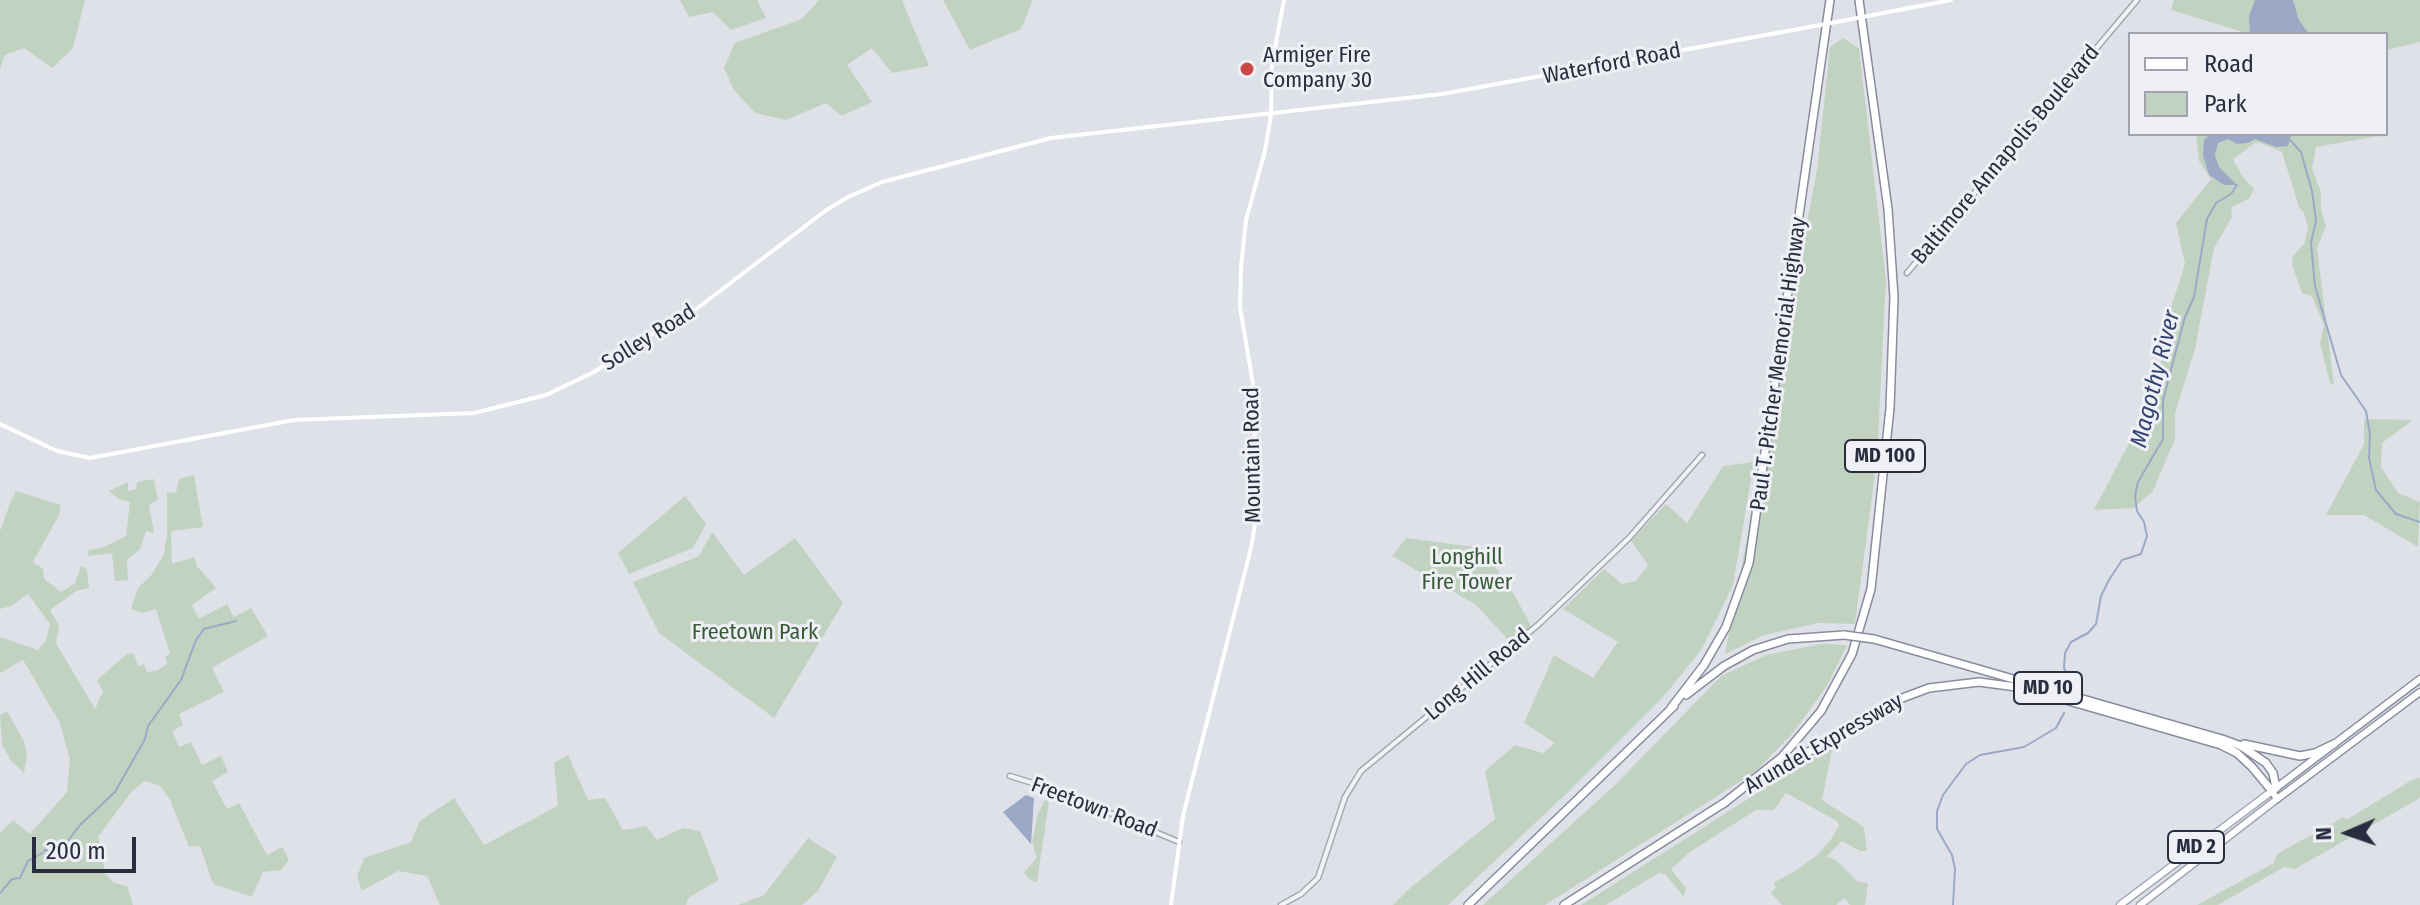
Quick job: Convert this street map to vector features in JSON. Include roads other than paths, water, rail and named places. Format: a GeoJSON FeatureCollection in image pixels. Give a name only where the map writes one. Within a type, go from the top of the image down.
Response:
{"type":"FeatureCollection","features":[{"type":"Feature","properties":{"kind":"highway","name":"Paul T. Pitcher Memorial Highway"},"geometry":{"type":"LineString","coordinates":[[1671,708],[1721,637],[1735,608],[1749,563],[1830,0]]}},
{"type":"Feature","properties":{"kind":"highway","name":"MD 100"},"geometry":{"type":"LineString","coordinates":[[1723,804],[1782,757],[1821,711],[1852,654],[1871,589],[1890,408],[1894,297],[1888,209],[1859,0]]}},
{"type":"Feature","properties":{"kind":"highway","name":"MD 10"},"geometry":{"type":"LineString","coordinates":[[1468,905],[1671,708],[1717,670],[1753,650],[1797,638],[1844,635],[1874,639],[2222,739],[2241,746],[2266,763],[2273,773],[2274,790]]}},
{"type":"Feature","properties":{"kind":"highway","name":"Arundel Expressway"},"geometry":{"type":"LineString","coordinates":[[1564,905],[1889,703],[1929,688],[1979,682],[2024,688],[2221,745],[2237,753],[2274,790]]}},
{"type":"Feature","properties":{"kind":"highway"},"geometry":{"type":"LineString","coordinates":[[2222,739],[2300,756],[2334,744]]}},
{"type":"Feature","properties":{"kind":"main road","name":"Mountain Road"},"geometry":{"type":"LineString","coordinates":[[1171,905],[1179,842],[1205,725],[1251,548],[1257,512],[1253,384],[1240,307],[1241,267],[1246,220],[1271,115],[1272,64],[1284,0]]}},
{"type":"Feature","properties":{"kind":"main road","name":"Waterford Road"},"geometry":{"type":"LineString","coordinates":[[1271,115],[1471,90],[1951,0]]}},
{"type":"Feature","properties":{"kind":"main road","name":"Solley Road"},"geometry":{"type":"LineString","coordinates":[[0,424],[57,451],[90,458],[294,420],[457,415],[520,403],[566,387],[695,310],[825,211],[869,187],[1051,138],[1271,115]]}},
{"type":"Feature","properties":{"kind":"main road","name":"MD 2"},"geometry":{"type":"LineString","coordinates":[[2120,905],[2420,679]]}},
{"type":"Feature","properties":{"kind":"main road","name":"MD 2"},"geometry":{"type":"LineString","coordinates":[[2140,905],[2420,692]]}},
{"type":"Feature","properties":{"kind":"main road","name":"MD 10"},"geometry":{"type":"LineString","coordinates":[[2274,790],[2277,799]]}},
{"type":"Feature","properties":{"kind":"street","name":"Baltimore Annapolis Boulevard"},"geometry":{"type":"LineString","coordinates":[[1907,273],[2137,0]]}},
{"type":"Feature","properties":{"kind":"street","name":"Long Hill Road"},"geometry":{"type":"LineString","coordinates":[[1281,905],[1301,894],[1318,878],[1345,797],[1361,771],[1539,624],[1629,538],[1702,455]]}},
{"type":"Feature","properties":{"kind":"street","name":"Freetown Road"},"geometry":{"type":"LineString","coordinates":[[1010,776],[1055,790],[1179,842]]}},
{"type":"Feature","properties":{"kind":"water"},"geometry":{"type":"Polygon","coordinates":[[[2255,0],[2293,0],[2299,20],[2308,32],[2250,32],[2249,16],[2255,0]]]}},
{"type":"Feature","properties":{"kind":"water"},"geometry":{"type":"Polygon","coordinates":[[[2208,136],[2291,136],[2288,146],[2276,147],[2255,139],[2248,143],[2237,144],[2228,139],[2218,143],[2215,155],[2219,167],[2237,185],[2224,185],[2209,175],[2203,156],[2204,140],[2208,136]]]}},
{"type":"Feature","properties":{"kind":"water"},"geometry":{"type":"Polygon","coordinates":[[[1026,795],[1034,798],[1031,844],[1003,812],[1026,795]]]}},
{"type":"Feature","properties":{"kind":"waterway"},"geometry":{"type":"LineString","coordinates":[[2290,140],[2301,152],[2312,191],[2316,221],[2311,243],[2315,286],[2341,375],[2366,411],[2370,434],[2369,458],[2376,490],[2396,514],[2420,522]]}},
{"type":"Feature","properties":{"kind":"waterway","name":"Magothy River"},"geometry":{"type":"LineString","coordinates":[[2070,681],[2064,668],[2065,653],[2071,642],[2088,633],[2096,624],[2101,596],[2122,560],[2141,554],[2147,536],[2144,522],[2137,511],[2135,496],[2138,482],[2163,439],[2163,400],[2185,317],[2194,297],[2207,219],[2216,203],[2231,194],[2237,185]]}},
{"type":"Feature","properties":{"kind":"waterway"},"geometry":{"type":"LineString","coordinates":[[44,851],[67,842],[115,792],[145,739],[148,726],[181,680],[196,640],[204,629],[236,621]]}},
{"type":"Feature","properties":{"kind":"waterway","name":"Magothy River"},"geometry":{"type":"LineString","coordinates":[[1953,905],[1955,869],[1952,855],[1937,829],[1937,811],[1943,795],[1966,764],[1980,755],[2024,747],[2056,728],[2064,713]]}},
{"type":"Feature","properties":{"kind":"waterway"},"geometry":{"type":"LineString","coordinates":[[0,893],[12,879],[20,878],[28,861],[42,853]]}},
{"type":"Feature","properties":{"kind":"place","name":"Armiger Fire Company 30"},"geometry":{"type":"Point","coordinates":[1247,69]}},
{"type":"Feature","properties":{"kind":"park label","name":"Longhill Fire Tower"},"geometry":{"type":"Point","coordinates":[1467,570]}},
{"type":"Feature","properties":{"kind":"park label","name":"Freetown Park"},"geometry":{"type":"Point","coordinates":[755,633]}}]}
